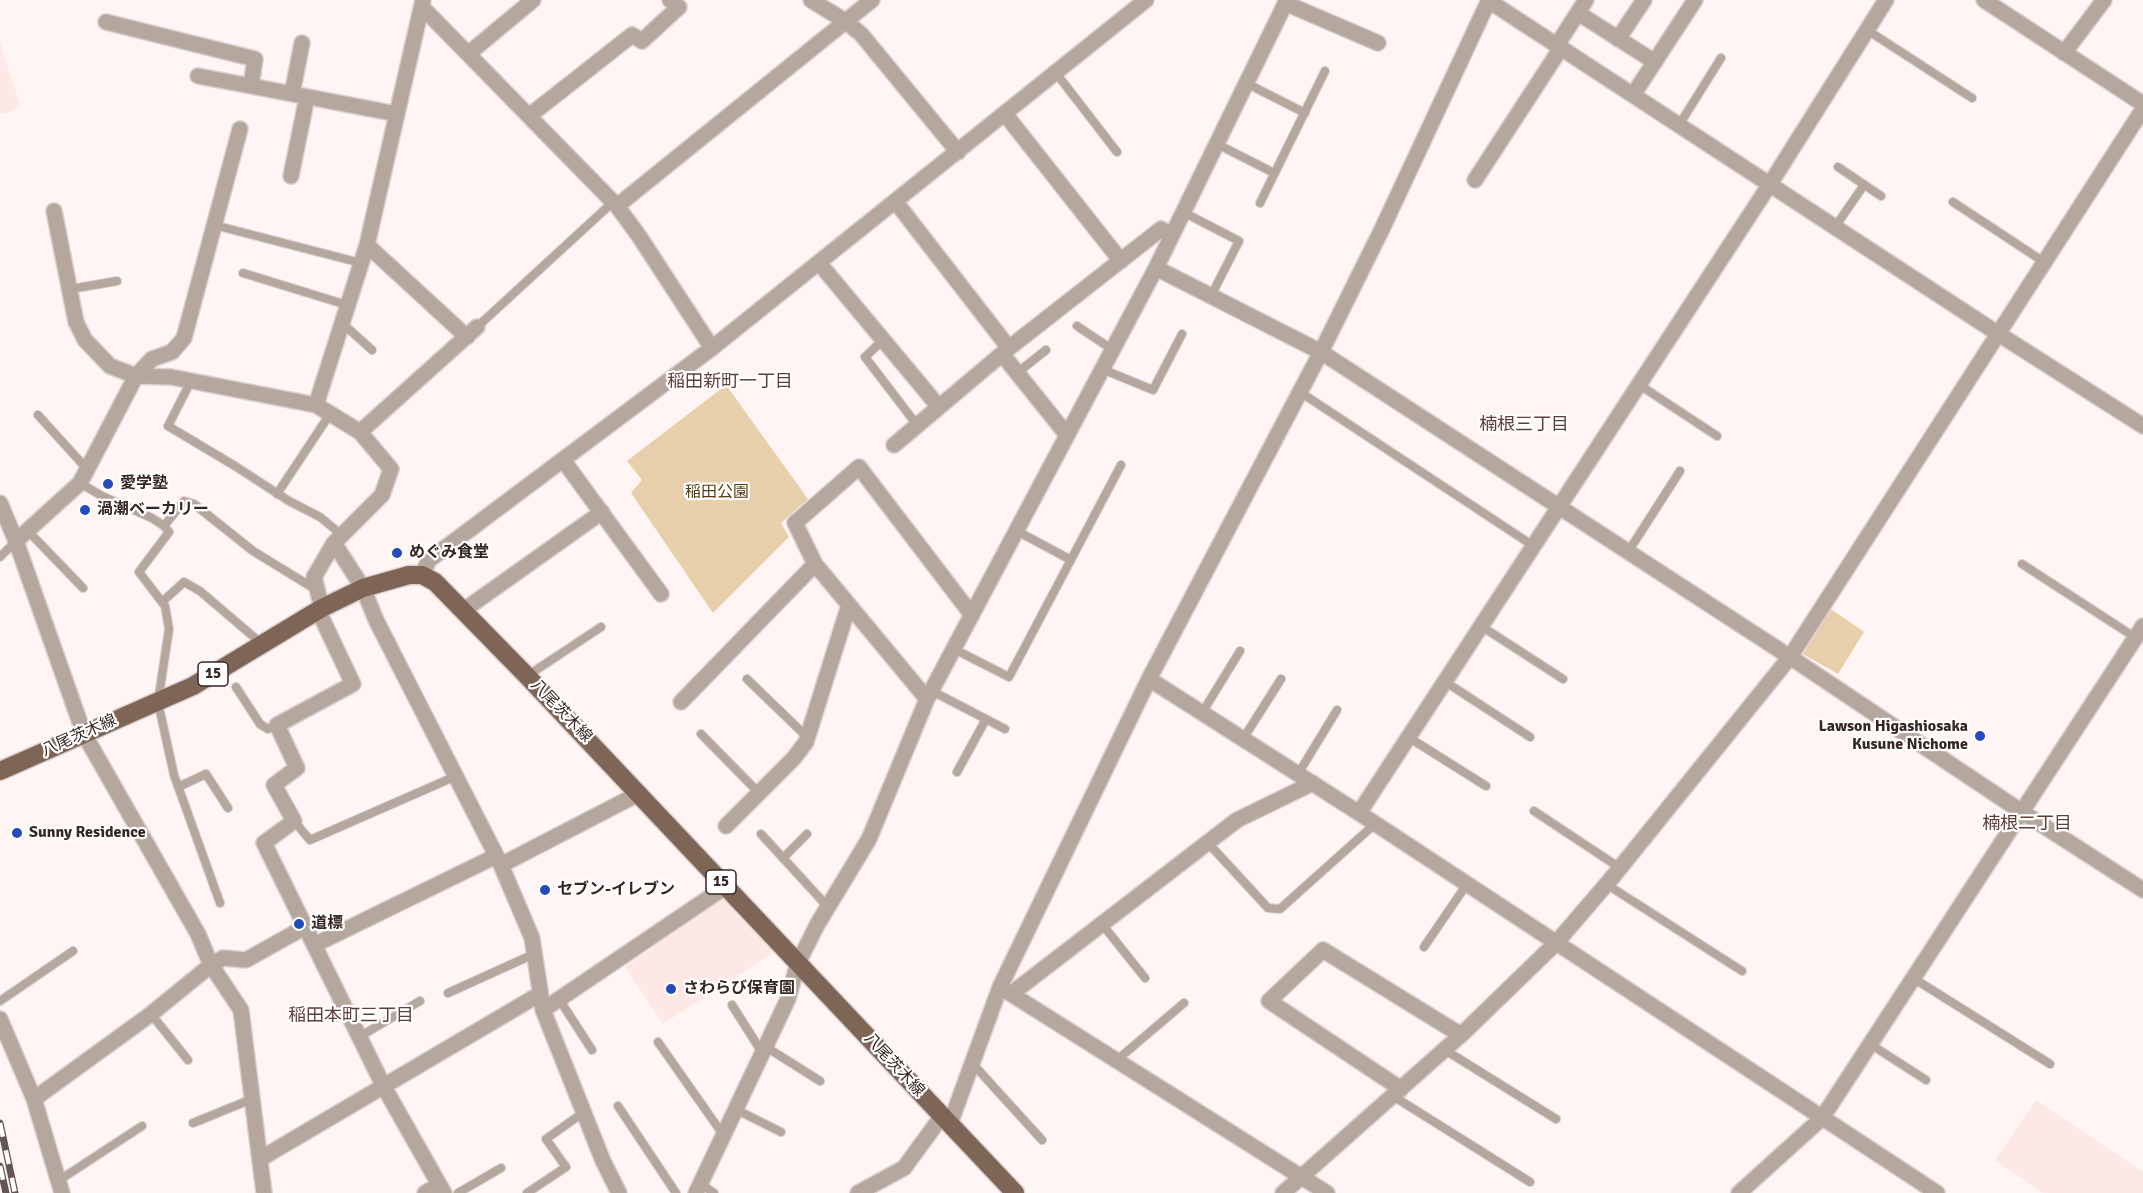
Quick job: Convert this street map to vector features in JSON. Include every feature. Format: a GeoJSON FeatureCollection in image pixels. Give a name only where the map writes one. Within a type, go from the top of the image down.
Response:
{"type":"FeatureCollection","features":[{"type":"Feature","properties":{"kind":"main road","name":"八尾茨木線"},"geometry":{"type":"LineString","coordinates":[[0,771],[193,686],[262,644],[319,603],[409,575],[422,575],[435,582],[464,610],[1015,1193]]}},
{"type":"Feature","properties":{"kind":"street"},"geometry":{"type":"LineString","coordinates":[[468,54],[533,0]]}},
{"type":"Feature","properties":{"kind":"street"},"geometry":{"type":"LineString","coordinates":[[529,116],[632,35],[642,41],[679,7],[670,0]]}},
{"type":"Feature","properties":{"kind":"street"},"geometry":{"type":"LineString","coordinates":[[811,0],[861,34],[958,152]]}},
{"type":"Feature","properties":{"kind":"street"},"geometry":{"type":"LineString","coordinates":[[615,204],[872,0]]}},
{"type":"Feature","properties":{"kind":"street"},"geometry":{"type":"LineString","coordinates":[[422,575],[429,560],[712,348],[1146,0]]}},
{"type":"Feature","properties":{"kind":"street"},"geometry":{"type":"LineString","coordinates":[[858,1193],[904,1167],[946,1120],[1149,679],[1321,352],[1382,229],[1489,0],[2143,426]]}},
{"type":"Feature","properties":{"kind":"street"},"geometry":{"type":"LineString","coordinates":[[1618,39],[1644,0]]}},
{"type":"Feature","properties":{"kind":"street"},"geometry":{"type":"LineString","coordinates":[[1633,95],[1695,0]]}},
{"type":"Feature","properties":{"kind":"street"},"geometry":{"type":"LineString","coordinates":[[1359,813],[1770,184],[1886,0]]}},
{"type":"Feature","properties":{"kind":"street"},"geometry":{"type":"LineString","coordinates":[[1984,0],[2143,104]]}},
{"type":"Feature","properties":{"kind":"street"},"geometry":{"type":"LineString","coordinates":[[2064,53],[2104,0]]}},
{"type":"Feature","properties":{"kind":"street"},"geometry":{"type":"LineString","coordinates":[[699,1188],[788,999],[798,963],[869,839],[930,695],[1156,268],[1286,2],[1378,43]]}},
{"type":"Feature","properties":{"kind":"street"},"geometry":{"type":"LineString","coordinates":[[423,4],[468,54],[615,204],[639,236],[712,348]]}},
{"type":"Feature","properties":{"kind":"street"},"geometry":{"type":"LineString","coordinates":[[316,405],[367,245],[423,4]]}},
{"type":"Feature","properties":{"kind":"street"},"geometry":{"type":"LineString","coordinates":[[1475,180],[1582,6],[1618,39],[1655,62]]}},
{"type":"Feature","properties":{"kind":"street"},"geometry":{"type":"LineString","coordinates":[[106,22],[255,59],[251,86]]}},
{"type":"Feature","properties":{"kind":"street"},"geometry":{"type":"LineString","coordinates":[[291,176],[302,43]]}},
{"type":"Feature","properties":{"kind":"street"},"geometry":{"type":"LineString","coordinates":[[198,76],[398,114]]}},
{"type":"Feature","properties":{"kind":"street"},"geometry":{"type":"LineString","coordinates":[[1283,1193],[1445,1050],[1556,943],[1620,868],[1791,657],[2143,109]]}},
{"type":"Feature","properties":{"kind":"street"},"geometry":{"type":"LineString","coordinates":[[1005,114],[1121,261]]}},
{"type":"Feature","properties":{"kind":"street"},"geometry":{"type":"LineString","coordinates":[[15,541],[83,476],[136,376],[152,359],[172,352],[184,338],[240,129]]}},
{"type":"Feature","properties":{"kind":"street"},"geometry":{"type":"LineString","coordinates":[[895,201],[1005,351],[1017,373],[1067,435]]}},
{"type":"Feature","properties":{"kind":"street"},"geometry":{"type":"LineString","coordinates":[[54,211],[76,322],[85,339],[110,366],[136,376],[171,377],[316,405],[360,432],[392,469],[382,495],[338,539],[314,577],[319,603],[353,684],[277,725],[297,768],[274,784],[294,821],[264,843],[384,1087],[442,1189],[425,1193]]}},
{"type":"Feature","properties":{"kind":"street"},"geometry":{"type":"LineString","coordinates":[[894,445],[1005,351],[1161,230],[1172,235]]}},
{"type":"Feature","properties":{"kind":"street"},"geometry":{"type":"LineString","coordinates":[[360,432],[472,332],[367,245]]}},
{"type":"Feature","properties":{"kind":"street"},"geometry":{"type":"LineString","coordinates":[[819,263],[939,407]]}},
{"type":"Feature","properties":{"kind":"street"},"geometry":{"type":"LineString","coordinates":[[1156,268],[1321,352],[1559,505],[2143,890]]}},
{"type":"Feature","properties":{"kind":"street"},"geometry":{"type":"LineString","coordinates":[[563,460],[661,594]]}},
{"type":"Feature","properties":{"kind":"street"},"geometry":{"type":"LineString","coordinates":[[930,695],[815,564],[795,522],[859,467],[972,615]]}},
{"type":"Feature","properties":{"kind":"street"},"geometry":{"type":"LineString","coordinates":[[0,503],[3,522],[15,541],[84,734],[198,934],[211,965],[241,1010],[264,1193]]}},
{"type":"Feature","properties":{"kind":"street"},"geometry":{"type":"LineString","coordinates":[[464,610],[602,512]]}},
{"type":"Feature","properties":{"kind":"street"},"geometry":{"type":"LineString","coordinates":[[338,539],[363,588],[376,620],[499,861],[532,938],[543,1010],[603,1161],[619,1193]]}},
{"type":"Feature","properties":{"kind":"street"},"geometry":{"type":"LineString","coordinates":[[681,702],[815,564]]}},
{"type":"Feature","properties":{"kind":"street"},"geometry":{"type":"LineString","coordinates":[[726,825],[794,758],[807,737],[849,605]]}},
{"type":"Feature","properties":{"kind":"street"},"geometry":{"type":"LineString","coordinates":[[1739,1193],[1822,1118],[2139,632]]}},
{"type":"Feature","properties":{"kind":"street"},"geometry":{"type":"LineString","coordinates":[[1149,679],[1376,823],[1937,1193]]}},
{"type":"Feature","properties":{"kind":"street"},"geometry":{"type":"LineString","coordinates":[[1005,990],[1102,924],[1237,820],[1312,783]]}},
{"type":"Feature","properties":{"kind":"street"},"geometry":{"type":"LineString","coordinates":[[314,945],[499,861],[638,794]]}},
{"type":"Feature","properties":{"kind":"street"},"geometry":{"type":"LineString","coordinates":[[543,1010],[725,887]]}},
{"type":"Feature","properties":{"kind":"street"},"geometry":{"type":"LineString","coordinates":[[34,1100],[151,1014],[211,965],[223,958],[246,960],[305,927]]}},
{"type":"Feature","properties":{"kind":"street"},"geometry":{"type":"LineString","coordinates":[[1397,1093],[1269,1001],[1323,950],[1461,1035]]}},
{"type":"Feature","properties":{"kind":"street"},"geometry":{"type":"LineString","coordinates":[[1005,990],[1327,1193]]}},
{"type":"Feature","properties":{"kind":"street"},"geometry":{"type":"LineString","coordinates":[[260,1160],[540,994]]}},
{"type":"Feature","properties":{"kind":"street"},"geometry":{"type":"LineString","coordinates":[[0,1019],[34,1100],[60,1187]]}},
{"type":"Feature","properties":{"kind":"lane"},"geometry":{"type":"LineString","coordinates":[[1867,30],[1972,98]]}},
{"type":"Feature","properties":{"kind":"lane"},"geometry":{"type":"LineString","coordinates":[[1679,125],[1721,58]]}},
{"type":"Feature","properties":{"kind":"lane"},"geometry":{"type":"LineString","coordinates":[[1260,202],[1325,71]]}},
{"type":"Feature","properties":{"kind":"lane"},"geometry":{"type":"LineString","coordinates":[[1056,73],[1117,152]]}},
{"type":"Feature","properties":{"kind":"lane"},"geometry":{"type":"LineString","coordinates":[[1246,84],[1305,113]]}},
{"type":"Feature","properties":{"kind":"lane"},"geometry":{"type":"LineString","coordinates":[[1217,144],[1274,173]]}},
{"type":"Feature","properties":{"kind":"lane"},"geometry":{"type":"LineString","coordinates":[[1838,167],[1881,196]]}},
{"type":"Feature","properties":{"kind":"lane"},"geometry":{"type":"LineString","coordinates":[[1835,227],[1864,185]]}},
{"type":"Feature","properties":{"kind":"lane"},"geometry":{"type":"LineString","coordinates":[[1953,201],[2044,262]]}},
{"type":"Feature","properties":{"kind":"lane"},"geometry":{"type":"LineString","coordinates":[[472,332],[615,204]]}},
{"type":"Feature","properties":{"kind":"lane"},"geometry":{"type":"LineString","coordinates":[[1183,212],[1239,241],[1211,296]]}},
{"type":"Feature","properties":{"kind":"lane"},"geometry":{"type":"LineString","coordinates":[[214,225],[361,263]]}},
{"type":"Feature","properties":{"kind":"lane"},"geometry":{"type":"LineString","coordinates":[[243,273],[347,305]]}},
{"type":"Feature","properties":{"kind":"lane"},"geometry":{"type":"LineString","coordinates":[[70,289],[117,281]]}},
{"type":"Feature","properties":{"kind":"lane"},"geometry":{"type":"LineString","coordinates":[[342,323],[372,351]]}},
{"type":"Feature","properties":{"kind":"lane"},"geometry":{"type":"LineString","coordinates":[[1077,326],[1113,350]]}},
{"type":"Feature","properties":{"kind":"lane"},"geometry":{"type":"LineString","coordinates":[[1102,369],[1153,390],[1182,334]]}},
{"type":"Feature","properties":{"kind":"lane"},"geometry":{"type":"LineString","coordinates":[[883,340],[865,357],[918,425]]}},
{"type":"Feature","properties":{"kind":"lane"},"geometry":{"type":"LineString","coordinates":[[1017,373],[1046,350]]}},
{"type":"Feature","properties":{"kind":"lane"},"geometry":{"type":"LineString","coordinates":[[191,381],[168,426],[277,494],[320,517],[338,539]]}},
{"type":"Feature","properties":{"kind":"lane"},"geometry":{"type":"LineString","coordinates":[[1638,384],[1717,436]]}},
{"type":"Feature","properties":{"kind":"lane"},"geometry":{"type":"LineString","coordinates":[[1300,392],[1532,545]]}},
{"type":"Feature","properties":{"kind":"lane"},"geometry":{"type":"LineString","coordinates":[[277,494],[330,414]]}},
{"type":"Feature","properties":{"kind":"lane"},"geometry":{"type":"LineString","coordinates":[[38,415],[83,476],[102,496],[152,518],[169,532],[139,572],[165,606],[169,629],[158,702],[174,775],[220,903]]}},
{"type":"Feature","properties":{"kind":"lane"},"geometry":{"type":"LineString","coordinates":[[954,649],[1009,677],[1120,465]]}},
{"type":"Feature","properties":{"kind":"lane"},"geometry":{"type":"LineString","coordinates":[[1628,552],[1680,471]]}},
{"type":"Feature","properties":{"kind":"lane"},"geometry":{"type":"LineString","coordinates":[[164,526],[184,501],[194,504],[319,603]]}},
{"type":"Feature","properties":{"kind":"lane"},"geometry":{"type":"LineString","coordinates":[[28,531],[83,588]]}},
{"type":"Feature","properties":{"kind":"lane"},"geometry":{"type":"LineString","coordinates":[[1017,531],[1071,560]]}},
{"type":"Feature","properties":{"kind":"lane"},"geometry":{"type":"LineString","coordinates":[[0,557],[15,541]]}},
{"type":"Feature","properties":{"kind":"lane"},"geometry":{"type":"LineString","coordinates":[[2022,564],[2139,632]]}},
{"type":"Feature","properties":{"kind":"lane"},"geometry":{"type":"LineString","coordinates":[[162,602],[184,582],[200,591],[262,644]]}},
{"type":"Feature","properties":{"kind":"lane"},"geometry":{"type":"LineString","coordinates":[[1480,625],[1563,679]]}},
{"type":"Feature","properties":{"kind":"lane"},"geometry":{"type":"LineString","coordinates":[[527,676],[601,627]]}},
{"type":"Feature","properties":{"kind":"lane"},"geometry":{"type":"LineString","coordinates":[[1202,713],[1240,651]]}},
{"type":"Feature","properties":{"kind":"lane"},"geometry":{"type":"LineString","coordinates":[[747,679],[807,737]]}},
{"type":"Feature","properties":{"kind":"lane"},"geometry":{"type":"LineString","coordinates":[[1243,739],[1281,679]]}},
{"type":"Feature","properties":{"kind":"lane"},"geometry":{"type":"LineString","coordinates":[[1444,681],[1530,737]]}},
{"type":"Feature","properties":{"kind":"lane"},"geometry":{"type":"LineString","coordinates":[[236,687],[260,724],[268,729],[277,725]]}},
{"type":"Feature","properties":{"kind":"lane"},"geometry":{"type":"LineString","coordinates":[[930,695],[1005,729]]}},
{"type":"Feature","properties":{"kind":"lane"},"geometry":{"type":"LineString","coordinates":[[1298,774],[1337,710]]}},
{"type":"Feature","properties":{"kind":"lane"},"geometry":{"type":"LineString","coordinates":[[957,772],[986,719]]}},
{"type":"Feature","properties":{"kind":"lane"},"geometry":{"type":"LineString","coordinates":[[701,734],[759,793]]}},
{"type":"Feature","properties":{"kind":"lane"},"geometry":{"type":"LineString","coordinates":[[1408,737],[1486,786]]}},
{"type":"Feature","properties":{"kind":"lane"},"geometry":{"type":"LineString","coordinates":[[178,787],[206,774],[228,808]]}},
{"type":"Feature","properties":{"kind":"lane"},"geometry":{"type":"LineString","coordinates":[[294,821],[310,840],[456,776]]}},
{"type":"Feature","properties":{"kind":"lane"},"geometry":{"type":"LineString","coordinates":[[1534,811],[1620,868]]}},
{"type":"Feature","properties":{"kind":"lane"},"geometry":{"type":"LineString","coordinates":[[1208,843],[1269,908],[1280,909],[1376,823]]}},
{"type":"Feature","properties":{"kind":"lane"},"geometry":{"type":"LineString","coordinates":[[761,834],[828,907]]}},
{"type":"Feature","properties":{"kind":"lane"},"geometry":{"type":"LineString","coordinates":[[783,858],[807,834]]}},
{"type":"Feature","properties":{"kind":"lane"},"geometry":{"type":"LineString","coordinates":[[1424,947],[1467,884]]}},
{"type":"Feature","properties":{"kind":"lane"},"geometry":{"type":"LineString","coordinates":[[1606,884],[1742,971]]}},
{"type":"Feature","properties":{"kind":"lane"},"geometry":{"type":"LineString","coordinates":[[1102,924],[1146,978]]}},
{"type":"Feature","properties":{"kind":"lane"},"geometry":{"type":"LineString","coordinates":[[0,1001],[73,951]]}},
{"type":"Feature","properties":{"kind":"lane"},"geometry":{"type":"LineString","coordinates":[[448,993],[534,954]]}},
{"type":"Feature","properties":{"kind":"lane"},"geometry":{"type":"LineString","coordinates":[[1913,978],[2050,1064]]}},
{"type":"Feature","properties":{"kind":"lane"},"geometry":{"type":"LineString","coordinates":[[559,999],[592,1050]]}},
{"type":"Feature","properties":{"kind":"lane"},"geometry":{"type":"LineString","coordinates":[[359,1037],[420,1001]]}},
{"type":"Feature","properties":{"kind":"lane"},"geometry":{"type":"LineString","coordinates":[[1117,1060],[1184,1003]]}},
{"type":"Feature","properties":{"kind":"lane"},"geometry":{"type":"LineString","coordinates":[[732,1005],[764,1051],[820,1081]]}},
{"type":"Feature","properties":{"kind":"lane"},"geometry":{"type":"LineString","coordinates":[[151,1014],[188,1060]]}},
{"type":"Feature","properties":{"kind":"lane"},"geometry":{"type":"LineString","coordinates":[[658,1042],[724,1136]]}},
{"type":"Feature","properties":{"kind":"lane"},"geometry":{"type":"LineString","coordinates":[[1870,1044],[1926,1080]]}},
{"type":"Feature","properties":{"kind":"lane"},"geometry":{"type":"LineString","coordinates":[[1445,1050],[1556,1119]]}},
{"type":"Feature","properties":{"kind":"lane"},"geometry":{"type":"LineString","coordinates":[[972,1063],[1042,1140]]}},
{"type":"Feature","properties":{"kind":"lane"},"geometry":{"type":"LineString","coordinates":[[1397,1093],[1530,1182]]}},
{"type":"Feature","properties":{"kind":"lane"},"geometry":{"type":"LineString","coordinates":[[193,1123],[252,1099]]}},
{"type":"Feature","properties":{"kind":"lane"},"geometry":{"type":"LineString","coordinates":[[618,1106],[676,1193]]}},
{"type":"Feature","properties":{"kind":"lane"},"geometry":{"type":"LineString","coordinates":[[736,1110],[782,1132]]}},
{"type":"Feature","properties":{"kind":"lane"},"geometry":{"type":"LineString","coordinates":[[527,1193],[566,1167],[546,1139],[584,1112]]}},
{"type":"Feature","properties":{"kind":"lane"},"geometry":{"type":"LineString","coordinates":[[60,1187],[142,1126]]}},
{"type":"Feature","properties":{"kind":"lane"},"geometry":{"type":"LineString","coordinates":[[458,1193],[501,1168]]}},
{"type":"Feature","properties":{"kind":"lane"},"geometry":{"type":"LineString","coordinates":[[699,1188],[714,1193]]}},
{"type":"Feature","properties":{"kind":"shaded area"},"geometry":{"type":"Polygon","coordinates":[[[0,43],[20,104],[13,111],[0,114],[0,43]]]}},
{"type":"Feature","properties":{"kind":"shaded area"},"geometry":{"type":"Polygon","coordinates":[[[723,899],[774,952],[663,1024],[625,967],[723,899]]]}},
{"type":"Feature","properties":{"kind":"shaded area"},"geometry":{"type":"Polygon","coordinates":[[[2036,1100],[2143,1172],[2143,1193],[2043,1193],[1995,1160],[2036,1100]]]}},
{"type":"Feature","properties":{"kind":"green space","name":"稲田公園"},"geometry":{"type":"Polygon","coordinates":[[[726,385],[808,499],[781,523],[789,537],[713,613],[631,493],[642,480],[627,461],[726,385]]]}},
{"type":"Feature","properties":{"kind":"green space"},"geometry":{"type":"Polygon","coordinates":[[[1831,609],[1864,632],[1838,674],[1803,654],[1831,609]]]}},
{"type":"Feature","properties":{"kind":"railway"},"geometry":{"type":"LineString","coordinates":[[0,1123],[15,1193]]}},
{"type":"Feature","properties":{"kind":"railway"},"geometry":{"type":"LineString","coordinates":[[0,1166],[6,1193]]}},
{"type":"Feature","properties":{"kind":"place","name":"愛学塾"},"geometry":{"type":"Point","coordinates":[108,484]}},
{"type":"Feature","properties":{"kind":"place","name":"渦潮ベーカリー"},"geometry":{"type":"Point","coordinates":[85,510]}},
{"type":"Feature","properties":{"kind":"place","name":"めぐみ食堂"},"geometry":{"type":"Point","coordinates":[397,553]}},
{"type":"Feature","properties":{"kind":"place","name":"Lawson Higashiosaka Kusune Nichome"},"geometry":{"type":"Point","coordinates":[1980,736]}},
{"type":"Feature","properties":{"kind":"place","name":"Sunny Residence"},"geometry":{"type":"Point","coordinates":[17,833]}},
{"type":"Feature","properties":{"kind":"place","name":"セブン-イレブン"},"geometry":{"type":"Point","coordinates":[545,890]}},
{"type":"Feature","properties":{"kind":"place","name":"道標"},"geometry":{"type":"Point","coordinates":[299,924]}},
{"type":"Feature","properties":{"kind":"place","name":"さわらび保育園"},"geometry":{"type":"Point","coordinates":[671,989]}},
{"type":"Feature","properties":{"kind":"district","name":"稲田新町一丁目"},"geometry":{"type":"Point","coordinates":[730,382]}},
{"type":"Feature","properties":{"kind":"district","name":"楠根三丁目"},"geometry":{"type":"Point","coordinates":[1524,425]}},
{"type":"Feature","properties":{"kind":"district","name":"楠根二丁目"},"geometry":{"type":"Point","coordinates":[2027,824]}},
{"type":"Feature","properties":{"kind":"district","name":"稲田本町三丁目"},"geometry":{"type":"Point","coordinates":[351,1016]}}]}
